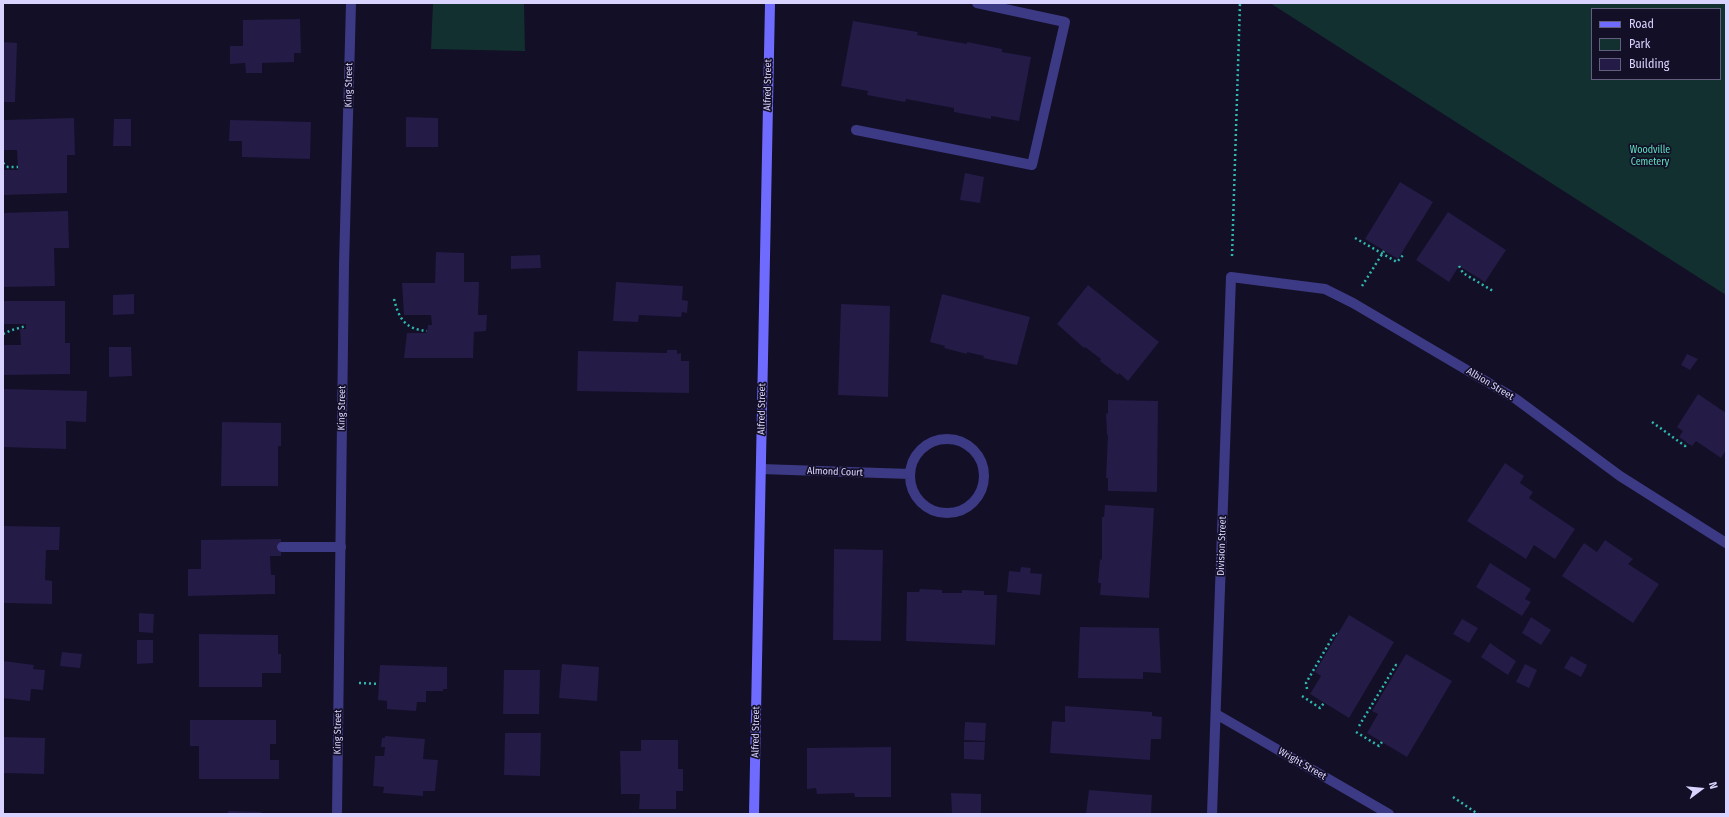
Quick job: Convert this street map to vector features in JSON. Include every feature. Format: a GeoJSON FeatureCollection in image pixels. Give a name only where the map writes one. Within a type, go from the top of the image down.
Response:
{"type":"FeatureCollection","features":[{"type":"Feature","properties":{"kind":"main road","name":"Alfred Street"},"geometry":{"type":"LineString","coordinates":[[754,814],[770,3]]}},
{"type":"Feature","properties":{"kind":"street","name":"King Street"},"geometry":{"type":"LineString","coordinates":[[337,814],[344,266],[351,3]]}},
{"type":"Feature","properties":{"kind":"street"},"geometry":{"type":"LineString","coordinates":[[856,130],[1032,165],[1065,22],[977,3]]}},
{"type":"Feature","properties":{"kind":"street","name":"Albion Street"},"geometry":{"type":"LineString","coordinates":[[1231,277],[1325,289],[1353,303],[1516,399],[1620,476],[1726,543]]}},
{"type":"Feature","properties":{"kind":"street","name":"Division Street"},"geometry":{"type":"LineString","coordinates":[[1212,814],[1231,277]]}},
{"type":"Feature","properties":{"kind":"street"},"geometry":{"type":"LineString","coordinates":[[939,440],[950,440],[962,443],[972,449],[979,459],[983,470],[983,480],[979,494],[971,504],[960,510],[949,513],[936,512],[925,506],[916,498],[911,486],[910,474],[912,462],[919,452],[928,444],[939,440]]}},
{"type":"Feature","properties":{"kind":"street","name":"Almond Court"},"geometry":{"type":"LineString","coordinates":[[761,469],[910,474]]}},
{"type":"Feature","properties":{"kind":"street"},"geometry":{"type":"LineString","coordinates":[[282,547],[341,547]]}},
{"type":"Feature","properties":{"kind":"street","name":"Wright Street"},"geometry":{"type":"LineString","coordinates":[[1216,714],[1389,814]]}},
{"type":"Feature","properties":{"kind":"path"},"geometry":{"type":"LineString","coordinates":[[1231,277],[1240,3]]}},
{"type":"Feature","properties":{"kind":"path"},"geometry":{"type":"LineString","coordinates":[[3,163],[8,167],[18,167]]}},
{"type":"Feature","properties":{"kind":"path"},"geometry":{"type":"LineString","coordinates":[[1355,238],[1397,262],[1404,254]]}},
{"type":"Feature","properties":{"kind":"path"},"geometry":{"type":"LineString","coordinates":[[1353,303],[1364,281],[1384,251]]}},
{"type":"Feature","properties":{"kind":"path"},"geometry":{"type":"LineString","coordinates":[[1459,266],[1463,273],[1493,291]]}},
{"type":"Feature","properties":{"kind":"path"},"geometry":{"type":"LineString","coordinates":[[394,299],[397,313],[405,324],[427,331]]}},
{"type":"Feature","properties":{"kind":"path"},"geometry":{"type":"LineString","coordinates":[[3,334],[26,326]]}},
{"type":"Feature","properties":{"kind":"path"},"geometry":{"type":"LineString","coordinates":[[1652,422],[1685,446],[1688,443]]}},
{"type":"Feature","properties":{"kind":"path"},"geometry":{"type":"LineString","coordinates":[[1307,689],[1306,683],[1335,634],[1337,634]]}},
{"type":"Feature","properties":{"kind":"path"},"geometry":{"type":"LineString","coordinates":[[1359,726],[1396,666],[1399,666]]}},
{"type":"Feature","properties":{"kind":"path"},"geometry":{"type":"LineString","coordinates":[[1302,696],[1320,708],[1324,703]]}},
{"type":"Feature","properties":{"kind":"path"},"geometry":{"type":"LineString","coordinates":[[1356,732],[1379,746],[1382,742]]}},
{"type":"Feature","properties":{"kind":"path"},"geometry":{"type":"LineString","coordinates":[[1453,797],[1478,814]]}},
{"type":"Feature","properties":{"kind":"green space"},"geometry":{"type":"Polygon","coordinates":[[[433,3],[524,3],[525,51],[431,49],[433,3]]]}},
{"type":"Feature","properties":{"kind":"green space","name":"Woodville Cemetery"},"geometry":{"type":"Polygon","coordinates":[[[1270,3],[1726,3],[1726,295],[1270,3]]]}},
{"type":"Feature","properties":{"kind":"building"},"geometry":{"type":"Polygon","coordinates":[[[300,19],[301,53],[294,53],[294,62],[262,63],[262,73],[246,73],[245,63],[230,64],[230,46],[243,46],[243,20],[300,19]]]}},
{"type":"Feature","properties":{"kind":"building"},"geometry":{"type":"Polygon","coordinates":[[[853,21],[918,32],[917,35],[967,44],[967,42],[1002,49],[1002,52],[1031,57],[1019,121],[991,116],[991,119],[954,112],[954,108],[906,99],[905,102],[867,95],[868,91],[841,86],[853,21]]]}},
{"type":"Feature","properties":{"kind":"building"},"geometry":{"type":"Polygon","coordinates":[[[3,42],[17,43],[15,102],[3,102],[3,42]]]}},
{"type":"Feature","properties":{"kind":"building"},"geometry":{"type":"Polygon","coordinates":[[[406,117],[438,118],[438,147],[406,147],[406,117]]]}},
{"type":"Feature","properties":{"kind":"building"},"geometry":{"type":"Polygon","coordinates":[[[74,118],[75,155],[67,155],[67,193],[3,195],[3,170],[18,170],[17,150],[3,150],[3,120],[74,118]]]}},
{"type":"Feature","properties":{"kind":"building"},"geometry":{"type":"Polygon","coordinates":[[[114,119],[131,119],[131,146],[113,146],[114,119]]]}},
{"type":"Feature","properties":{"kind":"building"},"geometry":{"type":"Polygon","coordinates":[[[230,120],[311,122],[310,159],[242,157],[242,141],[229,141],[230,120]]]}},
{"type":"Feature","properties":{"kind":"building"},"geometry":{"type":"Polygon","coordinates":[[[965,173],[984,177],[980,203],[960,200],[965,173]]]}},
{"type":"Feature","properties":{"kind":"building"},"geometry":{"type":"Polygon","coordinates":[[[1400,182],[1433,202],[1398,259],[1365,239],[1400,182]]]}},
{"type":"Feature","properties":{"kind":"building"},"geometry":{"type":"Polygon","coordinates":[[[68,211],[69,248],[54,248],[55,286],[3,287],[3,213],[68,211]]]}},
{"type":"Feature","properties":{"kind":"building"},"geometry":{"type":"Polygon","coordinates":[[[1448,212],[1506,250],[1485,282],[1459,266],[1449,282],[1416,260],[1448,212]]]}},
{"type":"Feature","properties":{"kind":"building"},"geometry":{"type":"Polygon","coordinates":[[[436,252],[464,253],[464,282],[479,282],[478,315],[487,315],[486,331],[474,332],[473,358],[404,358],[407,333],[427,333],[428,325],[432,325],[431,315],[404,315],[402,283],[435,283],[436,252]]]}},
{"type":"Feature","properties":{"kind":"building"},"geometry":{"type":"Polygon","coordinates":[[[540,255],[541,268],[511,269],[511,256],[540,255]]]}},
{"type":"Feature","properties":{"kind":"building"},"geometry":{"type":"Polygon","coordinates":[[[616,282],[683,286],[682,300],[688,301],[687,313],[682,312],[681,317],[639,315],[638,322],[613,321],[616,282]]]}},
{"type":"Feature","properties":{"kind":"building"},"geometry":{"type":"Polygon","coordinates":[[[1088,285],[1159,342],[1128,381],[1119,373],[1118,375],[1100,361],[1101,359],[1085,347],[1084,348],[1057,324],[1088,285]]]}},
{"type":"Feature","properties":{"kind":"building"},"geometry":{"type":"Polygon","coordinates":[[[134,294],[134,314],[113,315],[113,295],[134,294]]]}},
{"type":"Feature","properties":{"kind":"building"},"geometry":{"type":"Polygon","coordinates":[[[942,294],[1030,317],[1017,365],[983,358],[984,356],[967,352],[967,354],[944,348],[945,346],[930,342],[942,294]]]}},
{"type":"Feature","properties":{"kind":"building"},"geometry":{"type":"Polygon","coordinates":[[[3,301],[65,301],[65,343],[70,343],[70,374],[3,375],[3,345],[21,345],[20,329],[26,329],[26,324],[3,324],[3,301]]]}},
{"type":"Feature","properties":{"kind":"building"},"geometry":{"type":"Polygon","coordinates":[[[841,304],[890,306],[888,397],[838,395],[841,304]]]}},
{"type":"Feature","properties":{"kind":"building"},"geometry":{"type":"Polygon","coordinates":[[[109,347],[131,347],[132,376],[109,377],[109,347]]]}},
{"type":"Feature","properties":{"kind":"building"},"geometry":{"type":"Polygon","coordinates":[[[667,350],[677,350],[677,354],[681,353],[681,361],[689,361],[689,393],[577,391],[578,351],[667,353],[667,350]]]}},
{"type":"Feature","properties":{"kind":"building"},"geometry":{"type":"Polygon","coordinates":[[[1687,354],[1698,359],[1690,370],[1681,365],[1687,354]]]}},
{"type":"Feature","properties":{"kind":"building"},"geometry":{"type":"Polygon","coordinates":[[[3,389],[87,391],[86,422],[66,421],[66,449],[3,447],[3,389]]]}},
{"type":"Feature","properties":{"kind":"building"},"geometry":{"type":"Polygon","coordinates":[[[1698,394],[1726,413],[1726,450],[1721,458],[1696,441],[1692,446],[1679,437],[1683,431],[1677,427],[1698,394]]]}},
{"type":"Feature","properties":{"kind":"building"},"geometry":{"type":"Polygon","coordinates":[[[1108,400],[1158,401],[1157,492],[1108,491],[1108,478],[1106,478],[1108,435],[1106,413],[1108,414],[1108,400]]]}},
{"type":"Feature","properties":{"kind":"building"},"geometry":{"type":"Polygon","coordinates":[[[222,422],[281,423],[281,446],[278,446],[278,486],[221,486],[222,422]]]}},
{"type":"Feature","properties":{"kind":"building"},"geometry":{"type":"Polygon","coordinates":[[[1505,463],[1524,476],[1520,483],[1533,492],[1529,498],[1575,529],[1555,559],[1534,545],[1526,559],[1467,521],[1505,463]]]}},
{"type":"Feature","properties":{"kind":"building"},"geometry":{"type":"Polygon","coordinates":[[[1105,505],[1154,508],[1149,598],[1100,595],[1101,583],[1098,583],[1100,559],[1102,560],[1102,517],[1104,517],[1105,505]]]}},
{"type":"Feature","properties":{"kind":"building"},"geometry":{"type":"Polygon","coordinates":[[[4,526],[60,527],[59,550],[46,550],[45,580],[52,581],[52,604],[3,603],[4,526]]]}},
{"type":"Feature","properties":{"kind":"building"},"geometry":{"type":"Polygon","coordinates":[[[281,539],[281,556],[270,556],[271,575],[275,575],[275,594],[188,596],[188,569],[201,569],[201,540],[281,539]]]}},
{"type":"Feature","properties":{"kind":"building"},"geometry":{"type":"Polygon","coordinates":[[[1605,540],[1633,559],[1628,564],[1659,584],[1633,623],[1562,576],[1584,543],[1597,552],[1605,540]]]}},
{"type":"Feature","properties":{"kind":"building"},"geometry":{"type":"Polygon","coordinates":[[[834,549],[883,550],[881,641],[833,640],[834,549]]]}},
{"type":"Feature","properties":{"kind":"building"},"geometry":{"type":"Polygon","coordinates":[[[1490,563],[1531,589],[1525,599],[1531,602],[1522,616],[1476,587],[1490,563]]]}},
{"type":"Feature","properties":{"kind":"building"},"geometry":{"type":"Polygon","coordinates":[[[1021,567],[1031,568],[1030,573],[1042,574],[1040,595],[1007,592],[1009,571],[1020,572],[1021,567]]]}},
{"type":"Feature","properties":{"kind":"building"},"geometry":{"type":"Polygon","coordinates":[[[920,589],[942,590],[942,593],[962,593],[962,590],[984,591],[984,595],[997,595],[995,645],[906,641],[907,592],[919,592],[920,589]]]}},
{"type":"Feature","properties":{"kind":"building"},"geometry":{"type":"Polygon","coordinates":[[[139,613],[154,614],[153,633],[139,632],[139,613]]]}},
{"type":"Feature","properties":{"kind":"building"},"geometry":{"type":"Polygon","coordinates":[[[1349,615],[1394,642],[1349,718],[1310,694],[1321,676],[1315,672],[1349,615]]]}},
{"type":"Feature","properties":{"kind":"building"},"geometry":{"type":"Polygon","coordinates":[[[1531,617],[1551,630],[1541,645],[1522,633],[1531,617]]]}},
{"type":"Feature","properties":{"kind":"building"},"geometry":{"type":"Polygon","coordinates":[[[1462,619],[1478,628],[1469,643],[1453,634],[1462,619]]]}},
{"type":"Feature","properties":{"kind":"building"},"geometry":{"type":"Polygon","coordinates":[[[1080,627],[1159,628],[1161,673],[1143,672],[1143,679],[1078,678],[1080,627]]]}},
{"type":"Feature","properties":{"kind":"building"},"geometry":{"type":"Polygon","coordinates":[[[199,634],[278,635],[278,654],[281,654],[281,673],[262,673],[262,687],[199,687],[199,634]]]}},
{"type":"Feature","properties":{"kind":"building"},"geometry":{"type":"Polygon","coordinates":[[[137,640],[153,640],[153,663],[137,664],[137,640]]]}},
{"type":"Feature","properties":{"kind":"building"},"geometry":{"type":"Polygon","coordinates":[[[1490,643],[1516,661],[1508,675],[1481,657],[1490,643]]]}},
{"type":"Feature","properties":{"kind":"building"},"geometry":{"type":"Polygon","coordinates":[[[62,652],[82,654],[80,668],[60,666],[62,652]]]}},
{"type":"Feature","properties":{"kind":"building"},"geometry":{"type":"Polygon","coordinates":[[[1406,654],[1452,681],[1407,757],[1367,733],[1378,714],[1372,711],[1406,654]]]}},
{"type":"Feature","properties":{"kind":"building"},"geometry":{"type":"Polygon","coordinates":[[[1571,656],[1587,665],[1581,677],[1564,668],[1571,656]]]}},
{"type":"Feature","properties":{"kind":"building"},"geometry":{"type":"Polygon","coordinates":[[[3,661],[34,665],[33,669],[45,670],[43,690],[31,689],[30,701],[3,698],[3,661]]]}},
{"type":"Feature","properties":{"kind":"building"},"geometry":{"type":"Polygon","coordinates":[[[562,664],[599,667],[597,701],[559,698],[562,664]]]}},
{"type":"Feature","properties":{"kind":"building"},"geometry":{"type":"Polygon","coordinates":[[[1525,664],[1537,670],[1529,688],[1516,682],[1525,664]]]}},
{"type":"Feature","properties":{"kind":"building"},"geometry":{"type":"Polygon","coordinates":[[[380,665],[447,667],[447,689],[443,689],[443,691],[426,691],[426,702],[417,702],[416,711],[387,709],[387,701],[378,700],[380,665]]]}},
{"type":"Feature","properties":{"kind":"building"},"geometry":{"type":"Polygon","coordinates":[[[504,670],[540,670],[539,714],[503,714],[504,670]]]}},
{"type":"Feature","properties":{"kind":"building"},"geometry":{"type":"Polygon","coordinates":[[[1065,706],[1152,712],[1152,716],[1162,717],[1161,739],[1151,739],[1150,760],[1050,753],[1052,721],[1065,722],[1065,706]]]}},
{"type":"Feature","properties":{"kind":"building"},"geometry":{"type":"Polygon","coordinates":[[[190,720],[276,720],[276,744],[270,744],[270,760],[279,760],[279,779],[199,779],[199,746],[190,746],[190,720]]]}},
{"type":"Feature","properties":{"kind":"building"},"geometry":{"type":"Polygon","coordinates":[[[965,722],[986,723],[985,741],[964,740],[965,722]]]}},
{"type":"Feature","properties":{"kind":"building"},"geometry":{"type":"Polygon","coordinates":[[[505,733],[541,733],[540,776],[504,775],[505,733]]]}},
{"type":"Feature","properties":{"kind":"building"},"geometry":{"type":"Polygon","coordinates":[[[385,736],[425,739],[423,759],[438,760],[435,791],[423,791],[423,796],[383,793],[384,787],[373,786],[375,756],[384,756],[385,747],[381,747],[382,738],[385,738],[385,736]]]}},
{"type":"Feature","properties":{"kind":"building"},"geometry":{"type":"Polygon","coordinates":[[[3,737],[45,738],[44,774],[3,773],[3,737]]]}},
{"type":"Feature","properties":{"kind":"building"},"geometry":{"type":"Polygon","coordinates":[[[641,740],[678,740],[678,769],[683,769],[683,791],[676,791],[676,809],[639,809],[640,794],[621,794],[620,751],[641,751],[641,740]]]}},
{"type":"Feature","properties":{"kind":"building"},"geometry":{"type":"Polygon","coordinates":[[[964,742],[985,742],[984,760],[964,759],[964,742]]]}},
{"type":"Feature","properties":{"kind":"building"},"geometry":{"type":"Polygon","coordinates":[[[891,747],[891,797],[855,797],[854,793],[817,794],[816,788],[807,789],[807,748],[891,747]]]}},
{"type":"Feature","properties":{"kind":"building"},"geometry":{"type":"Polygon","coordinates":[[[1089,790],[1152,795],[1151,814],[1086,814],[1089,790]]]}},
{"type":"Feature","properties":{"kind":"building"},"geometry":{"type":"Polygon","coordinates":[[[951,793],[981,794],[981,814],[952,814],[951,793]]]}},
{"type":"Feature","properties":{"kind":"building"},"geometry":{"type":"Polygon","coordinates":[[[228,811],[261,812],[261,814],[228,814],[228,811]]]}}]}
